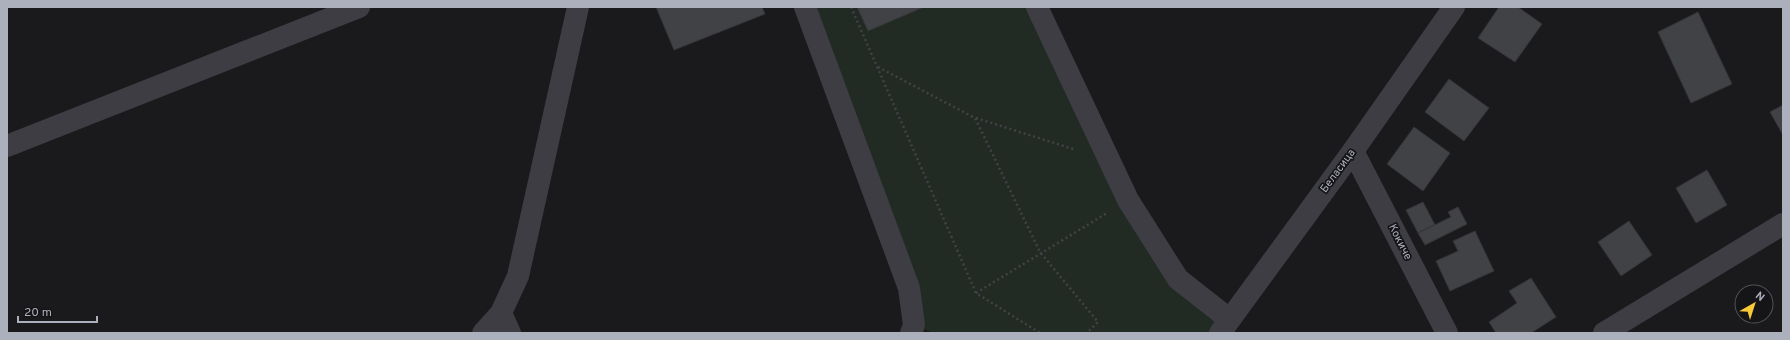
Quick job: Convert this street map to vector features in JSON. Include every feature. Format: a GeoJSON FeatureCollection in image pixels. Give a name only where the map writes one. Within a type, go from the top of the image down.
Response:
{"type":"FeatureCollection","features":[{"type":"Feature","properties":{"kind":"street"},"geometry":{"type":"LineString","coordinates":[[7,146],[338,11],[359,7]]}},
{"type":"Feature","properties":{"kind":"street"},"geometry":{"type":"LineString","coordinates":[[483,333],[501,313],[518,276],[578,7]]}},
{"type":"Feature","properties":{"kind":"street"},"geometry":{"type":"LineString","coordinates":[[805,7],[909,288],[914,325],[911,333]]}},
{"type":"Feature","properties":{"kind":"street"},"geometry":{"type":"LineString","coordinates":[[1037,7],[1128,200],[1178,279],[1224,326]]}},
{"type":"Feature","properties":{"kind":"street","name":"Беласица"},"geometry":{"type":"LineString","coordinates":[[1224,326],[1353,151],[1454,7]]}},
{"type":"Feature","properties":{"kind":"street","name":"Кокиче"},"geometry":{"type":"LineString","coordinates":[[1353,151],[1447,333]]}},
{"type":"Feature","properties":{"kind":"street"},"geometry":{"type":"LineString","coordinates":[[1604,333],[1783,224]]}},
{"type":"Feature","properties":{"kind":"street"},"geometry":{"type":"LineString","coordinates":[[501,313],[510,333]]}},
{"type":"Feature","properties":{"kind":"path"},"geometry":{"type":"LineString","coordinates":[[851,7],[976,293],[1040,333]]}},
{"type":"Feature","properties":{"kind":"path"},"geometry":{"type":"LineString","coordinates":[[877,67],[975,118],[1109,160]]}},
{"type":"Feature","properties":{"kind":"path"},"geometry":{"type":"LineString","coordinates":[[975,118],[1040,252],[1098,322],[1087,333]]}},
{"type":"Feature","properties":{"kind":"path"},"geometry":{"type":"LineString","coordinates":[[976,293],[1040,252],[1128,200]]}},
{"type":"Feature","properties":{"kind":"shaded area"},"geometry":{"type":"Polygon","coordinates":[[[805,7],[1037,7],[1178,279],[1229,319],[1220,333],[934,333],[914,325],[805,7]]]}},
{"type":"Feature","properties":{"kind":"building"},"geometry":{"type":"Polygon","coordinates":[[[656,7],[762,7],[765,14],[674,50],[656,7]]]}},
{"type":"Feature","properties":{"kind":"building"},"geometry":{"type":"Polygon","coordinates":[[[857,7],[924,7],[868,31],[857,7]]]}},
{"type":"Feature","properties":{"kind":"building"},"geometry":{"type":"Polygon","coordinates":[[[1499,7],[1518,7],[1542,24],[1515,62],[1478,38],[1499,7]]]}},
{"type":"Feature","properties":{"kind":"building"},"geometry":{"type":"Polygon","coordinates":[[[1698,12],[1732,84],[1691,103],[1658,32],[1698,12]]]}},
{"type":"Feature","properties":{"kind":"building"},"geometry":{"type":"Polygon","coordinates":[[[1449,79],[1489,108],[1464,141],[1425,112],[1449,79]]]}},
{"type":"Feature","properties":{"kind":"building"},"geometry":{"type":"Polygon","coordinates":[[[1783,105],[1783,135],[1770,112],[1783,105]]]}},
{"type":"Feature","properties":{"kind":"building"},"geometry":{"type":"Polygon","coordinates":[[[1414,127],[1450,153],[1423,191],[1387,164],[1414,127]]]}},
{"type":"Feature","properties":{"kind":"building"},"geometry":{"type":"Polygon","coordinates":[[[1707,170],[1727,205],[1696,223],[1676,188],[1707,170]]]}},
{"type":"Feature","properties":{"kind":"building"},"geometry":{"type":"Polygon","coordinates":[[[1423,202],[1435,225],[1418,233],[1406,210],[1423,202]]]}},
{"type":"Feature","properties":{"kind":"building"},"geometry":{"type":"Polygon","coordinates":[[[1458,207],[1467,224],[1425,245],[1418,233],[1451,217],[1448,212],[1458,207]]]}},
{"type":"Feature","properties":{"kind":"building"},"geometry":{"type":"Polygon","coordinates":[[[1629,221],[1652,255],[1621,276],[1598,242],[1629,221]]]}},
{"type":"Feature","properties":{"kind":"building"},"geometry":{"type":"Polygon","coordinates":[[[1475,231],[1494,271],[1450,291],[1436,261],[1458,251],[1453,241],[1475,231]]]}},
{"type":"Feature","properties":{"kind":"building"},"geometry":{"type":"Polygon","coordinates":[[[1531,278],[1556,317],[1531,333],[1496,333],[1489,322],[1517,303],[1509,291],[1531,278]]]}}]}
